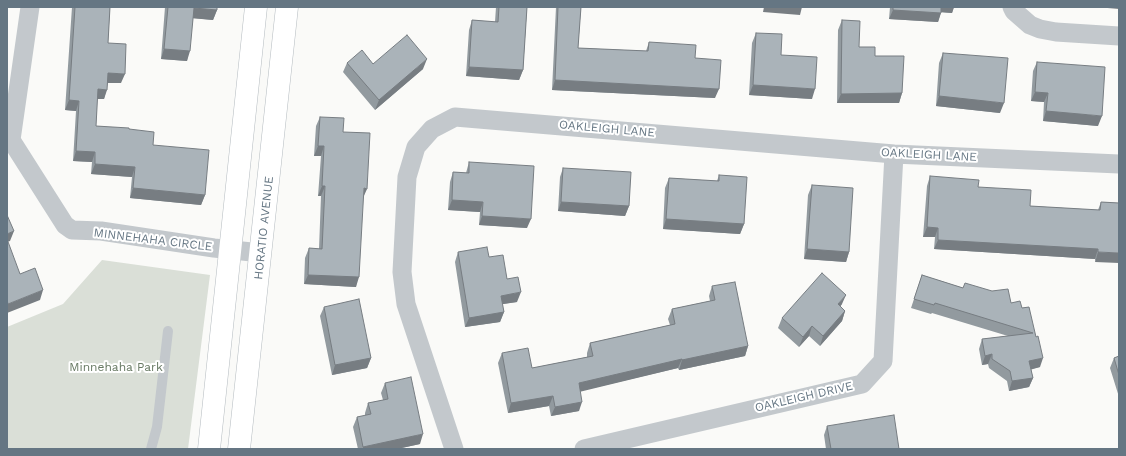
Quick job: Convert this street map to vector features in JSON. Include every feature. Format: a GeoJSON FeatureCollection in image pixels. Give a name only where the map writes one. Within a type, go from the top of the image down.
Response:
{"type":"FeatureCollection","features":[{"type":"Feature","properties":{"kind":"main road"},"geometry":{"type":"LineString","coordinates":[[208,449],[231,249],[256,7]]}},
{"type":"Feature","properties":{"kind":"main road","name":"HORATIO AVENUE"},"geometry":{"type":"LineString","coordinates":[[239,449],[287,7]]}},
{"type":"Feature","properties":{"kind":"street","name":"MINNEHAHA CIRCLE"},"geometry":{"type":"LineString","coordinates":[[30,7],[9,138],[65,225],[72,230],[101,231],[261,253]]}},
{"type":"Feature","properties":{"kind":"street"},"geometry":{"type":"LineString","coordinates":[[1012,7],[1014,11],[1030,25],[1040,30],[1119,36]]}},
{"type":"Feature","properties":{"kind":"street","name":"OAKLEIGH LANE"},"geometry":{"type":"LineString","coordinates":[[454,449],[406,304],[402,272],[407,177],[416,147],[432,129],[455,117],[894,154],[1119,164]]}},
{"type":"Feature","properties":{"kind":"street","name":"OAKLEIGH DRIVE"},"geometry":{"type":"LineString","coordinates":[[584,449],[862,384],[883,361],[894,154]]}},
{"type":"Feature","properties":{"kind":"lane"},"geometry":{"type":"LineString","coordinates":[[152,449],[157,428],[168,331]]}},
{"type":"Feature","properties":{"kind":"green space","name":"Minnehaha Park"},"geometry":{"type":"Polygon","coordinates":[[[102,260],[210,275],[188,449],[7,449],[7,327],[63,304],[102,260]]]}},
{"type":"Feature","properties":{"kind":"building"},"geometry":{"type":"Polygon","coordinates":[[[75,7],[110,7],[108,43],[126,44],[125,74],[108,73],[107,90],[98,89],[96,126],[129,128],[154,132],[153,145],[209,150],[205,195],[133,188],[135,167],[95,164],[95,152],[76,151],[79,101],[69,100],[75,7]]]}},
{"type":"Feature","properties":{"kind":"building"},"geometry":{"type":"Polygon","coordinates":[[[168,7],[217,7],[217,10],[194,8],[190,51],[164,49],[168,7]]]}},
{"type":"Feature","properties":{"kind":"building"},"geometry":{"type":"Polygon","coordinates":[[[499,7],[527,7],[523,70],[469,67],[472,20],[498,22],[499,7]]]}},
{"type":"Feature","properties":{"kind":"building"},"geometry":{"type":"Polygon","coordinates":[[[558,7],[581,7],[578,48],[648,51],[649,42],[696,45],[695,58],[721,60],[719,89],[555,80],[558,7]]]}},
{"type":"Feature","properties":{"kind":"building"},"geometry":{"type":"Polygon","coordinates":[[[893,7],[941,7],[941,13],[893,10],[893,7]]]}},
{"type":"Feature","properties":{"kind":"building"},"geometry":{"type":"Polygon","coordinates":[[[842,20],[860,21],[859,47],[875,47],[875,56],[904,56],[902,93],[841,94],[842,20]]]}},
{"type":"Feature","properties":{"kind":"building"},"geometry":{"type":"Polygon","coordinates":[[[756,33],[782,34],[781,55],[817,57],[815,89],[753,85],[756,33]]]}},
{"type":"Feature","properties":{"kind":"building"},"geometry":{"type":"Polygon","coordinates":[[[407,35],[427,59],[379,100],[347,63],[362,50],[373,64],[407,35]]]}},
{"type":"Feature","properties":{"kind":"building"},"geometry":{"type":"Polygon","coordinates":[[[943,53],[1008,58],[1004,103],[939,96],[943,53]]]}},
{"type":"Feature","properties":{"kind":"building"},"geometry":{"type":"Polygon","coordinates":[[[1037,62],[1105,67],[1102,116],[1046,111],[1048,93],[1035,92],[1037,62]]]}},
{"type":"Feature","properties":{"kind":"building"},"geometry":{"type":"Polygon","coordinates":[[[320,117],[344,118],[343,132],[370,133],[367,189],[364,188],[359,277],[308,275],[309,248],[322,249],[325,186],[322,186],[324,146],[318,146],[320,117]]]}},
{"type":"Feature","properties":{"kind":"building"},"geometry":{"type":"Polygon","coordinates":[[[469,162],[534,166],[531,219],[482,216],[483,202],[452,200],[453,172],[469,173],[469,162]]]}},
{"type":"Feature","properties":{"kind":"building"},"geometry":{"type":"Polygon","coordinates":[[[563,168],[631,172],[629,206],[561,202],[563,168]]]}},
{"type":"Feature","properties":{"kind":"building"},"geometry":{"type":"Polygon","coordinates":[[[719,175],[747,177],[744,224],[666,219],[669,178],[719,181],[719,175]]]}},
{"type":"Feature","properties":{"kind":"building"},"geometry":{"type":"Polygon","coordinates":[[[930,176],[979,180],[978,187],[1031,190],[1030,206],[1100,210],[1101,202],[1119,203],[1119,253],[1098,252],[1098,249],[938,240],[938,228],[927,227],[930,176]]]}},
{"type":"Feature","properties":{"kind":"building"},"geometry":{"type":"Polygon","coordinates":[[[812,185],[853,188],[849,252],[807,249],[812,185]]]}},
{"type":"Feature","properties":{"kind":"building"},"geometry":{"type":"Polygon","coordinates":[[[7,215],[14,231],[7,234],[7,215]]]}},
{"type":"Feature","properties":{"kind":"building"},"geometry":{"type":"Polygon","coordinates":[[[7,239],[20,274],[35,268],[43,290],[8,304],[7,300],[7,239]]]}},
{"type":"Feature","properties":{"kind":"building"},"geometry":{"type":"Polygon","coordinates":[[[487,247],[489,257],[503,255],[507,279],[518,277],[521,292],[501,296],[504,312],[469,318],[458,252],[487,247]]]}},
{"type":"Feature","properties":{"kind":"building"},"geometry":{"type":"Polygon","coordinates":[[[822,273],[846,295],[838,304],[845,311],[823,336],[812,326],[803,337],[782,318],[822,273]]]}},
{"type":"Feature","properties":{"kind":"building"},"geometry":{"type":"Polygon","coordinates":[[[922,275],[963,288],[965,283],[992,291],[1008,289],[1011,303],[1020,301],[1022,308],[1029,307],[1043,358],[1029,361],[1033,378],[1012,381],[1010,371],[992,359],[992,354],[985,356],[982,339],[1033,333],[935,303],[934,305],[914,299],[922,275]]]}},
{"type":"Feature","properties":{"kind":"building"},"geometry":{"type":"Polygon","coordinates":[[[735,282],[748,346],[682,359],[579,383],[582,402],[555,407],[553,396],[511,403],[502,353],[528,348],[532,368],[593,356],[590,343],[675,324],[672,309],[715,300],[712,286],[735,282]]]}},
{"type":"Feature","properties":{"kind":"building"},"geometry":{"type":"Polygon","coordinates":[[[359,299],[371,358],[335,365],[324,307],[359,299]]]}},
{"type":"Feature","properties":{"kind":"building"},"geometry":{"type":"Polygon","coordinates":[[[1119,356],[1119,375],[1114,358],[1119,356]]]}},
{"type":"Feature","properties":{"kind":"building"},"geometry":{"type":"Polygon","coordinates":[[[411,377],[423,434],[363,447],[357,417],[371,414],[368,403],[388,399],[385,383],[411,377]]]}},
{"type":"Feature","properties":{"kind":"building"},"geometry":{"type":"Polygon","coordinates":[[[894,415],[899,449],[831,449],[827,426],[894,415]]]}}]}
